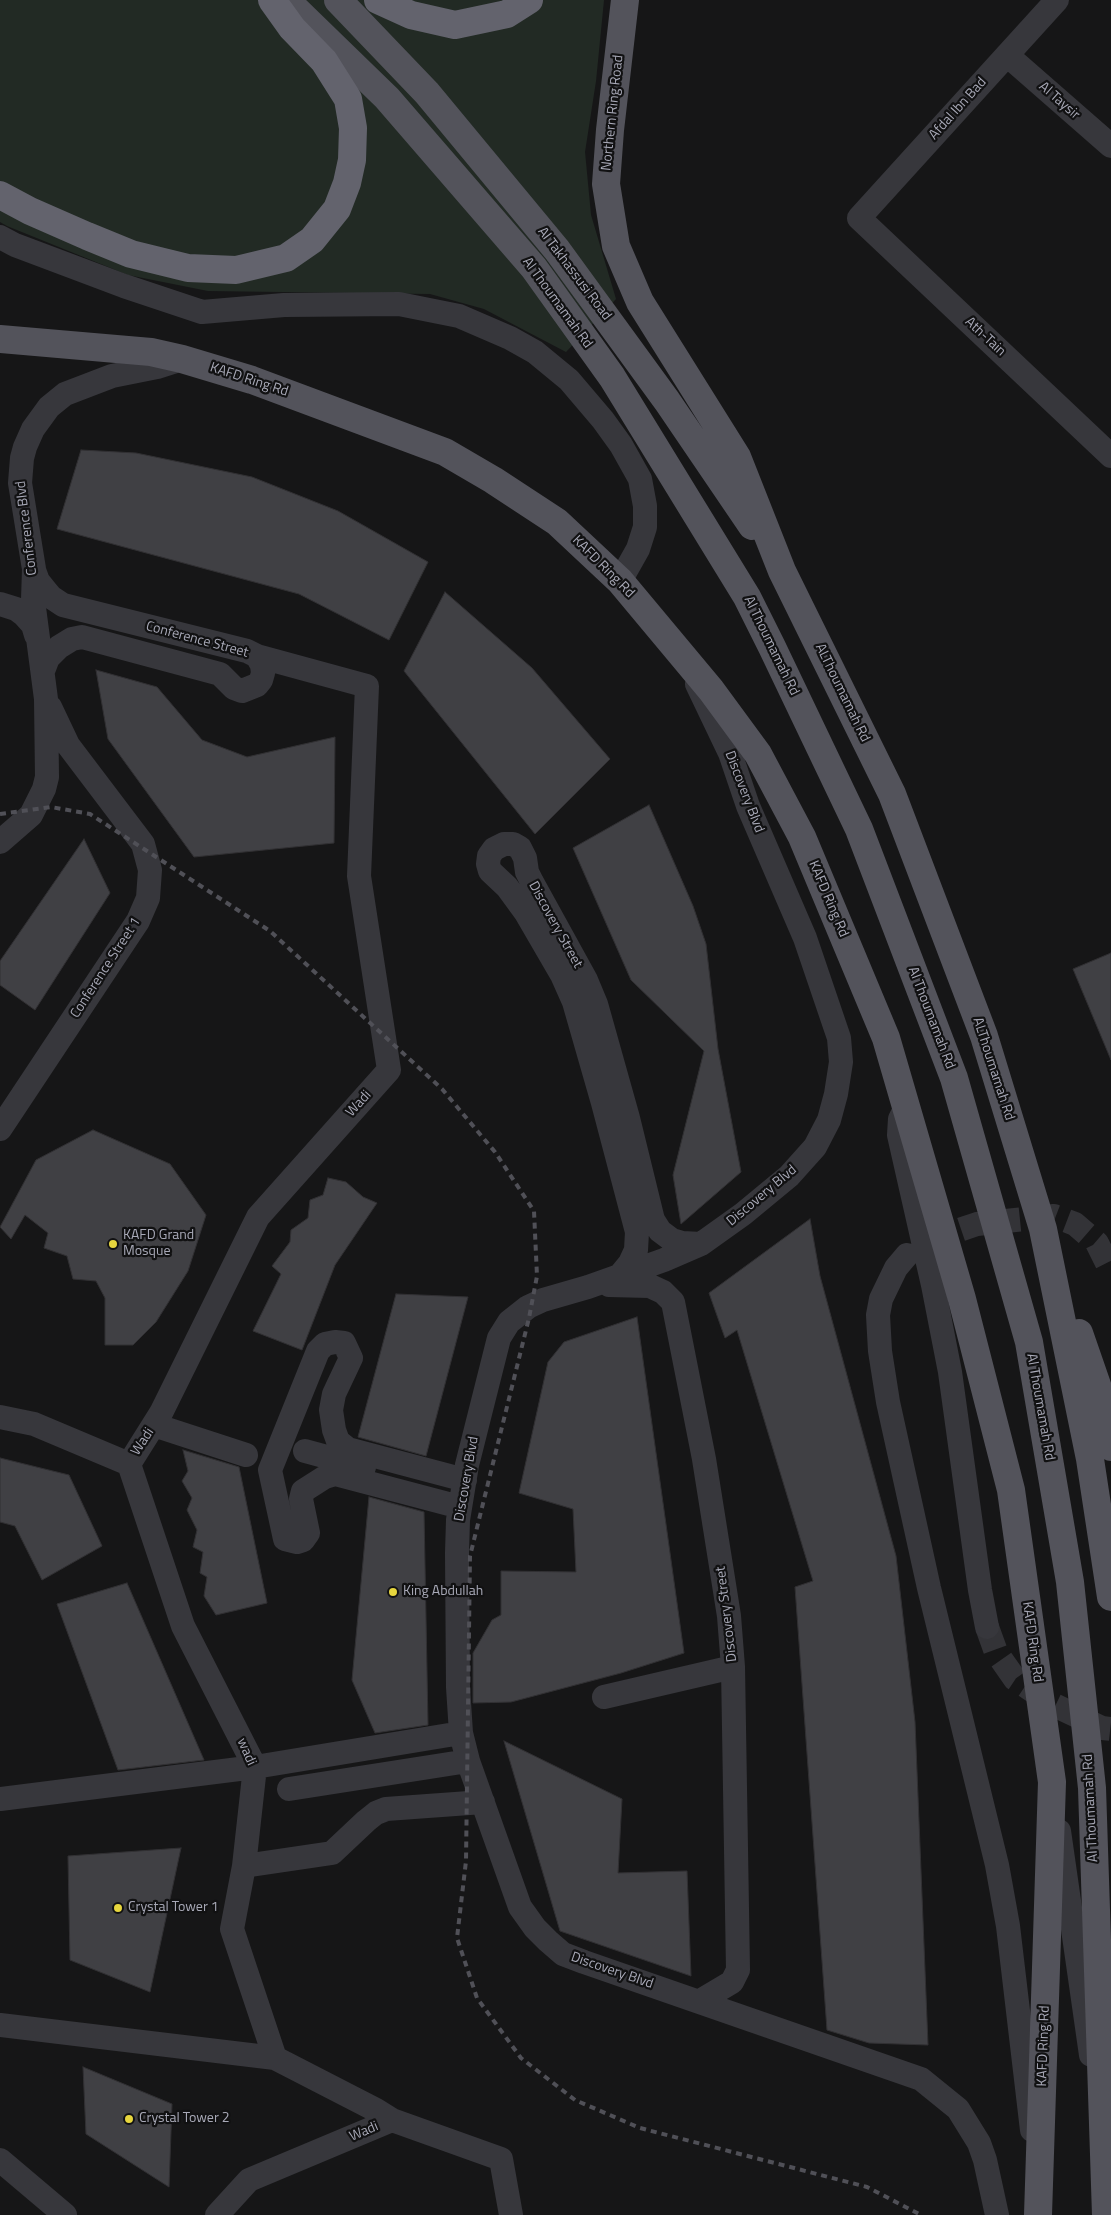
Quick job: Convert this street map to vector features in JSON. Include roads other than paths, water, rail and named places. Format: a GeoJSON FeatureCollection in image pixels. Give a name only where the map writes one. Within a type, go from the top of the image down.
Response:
{"type":"FeatureCollection","features":[{"type":"Feature","properties":{"kind":"highway"},"geometry":{"type":"LineString","coordinates":[[0,194],[30,211],[131,254],[188,268],[236,270],[286,258],[312,240],[336,209],[347,183],[352,160],[353,128],[348,99],[343,91],[324,61],[292,28],[272,0]]}},
{"type":"Feature","properties":{"kind":"highway"},"geometry":{"type":"LineString","coordinates":[[378,0],[411,16],[455,25],[507,14],[529,0]]}},
{"type":"Feature","properties":{"kind":"main road","name":"Al Thoumamah Rd"},"geometry":{"type":"LineString","coordinates":[[286,0],[387,98],[534,268],[617,386],[747,597],[772,647],[859,830],[954,1078],[1029,1342],[1070,1582],[1092,1788],[1106,2215]]}},
{"type":"Feature","properties":{"kind":"main road","name":"Al Takhassusi Road"},"geometry":{"type":"LineString","coordinates":[[338,0],[428,93],[558,250],[667,401],[782,571]]}},
{"type":"Feature","properties":{"kind":"main road","name":"Northern Ring Road"},"geometry":{"type":"LineString","coordinates":[[625,0],[610,130],[606,184],[616,246],[640,302],[737,457],[782,571]]}},
{"type":"Feature","properties":{"kind":"main road","name":"KAFD Ring Rd"},"geometry":{"type":"LineString","coordinates":[[0,339],[151,352],[182,359],[252,380],[445,452],[493,480],[557,522],[620,581],[711,690],[758,754],[802,837],[886,1038],[962,1299],[1011,1490],[1052,1782],[1039,2204]]}},
{"type":"Feature","properties":{"kind":"main road","name":"ALThoumamah Rd"},"geometry":{"type":"LineString","coordinates":[[782,571],[892,794],[984,1036],[1043,1229],[1090,1459],[1111,1597]]}},
{"type":"Feature","properties":{"kind":"main road"},"geometry":{"type":"LineString","coordinates":[[1043,1229],[1099,1391],[1111,1447]]}},
{"type":"Feature","properties":{"kind":"street","name":"Afdal Ibn Bad"},"geometry":{"type":"LineString","coordinates":[[859,218],[1057,0]]}},
{"type":"Feature","properties":{"kind":"street","name":"Al Taysir"},"geometry":{"type":"LineString","coordinates":[[1007,55],[1111,146]]}},
{"type":"Feature","properties":{"kind":"street","name":"Ath-Tain"},"geometry":{"type":"LineString","coordinates":[[859,218],[1108,447]]}},
{"type":"Feature","properties":{"kind":"street"},"geometry":{"type":"LineString","coordinates":[[0,237],[16,245],[124,286],[202,312],[284,305],[399,304],[459,316],[510,338],[535,352],[569,380],[603,420],[640,479],[645,506],[645,527],[638,549],[620,581]]}},
{"type":"Feature","properties":{"kind":"street","name":"KAFD Ring Rd"},"geometry":{"type":"LineString","coordinates":[[0,353],[61,344]]}},
{"type":"Feature","properties":{"kind":"street","name":"Conference Blvd"},"geometry":{"type":"LineString","coordinates":[[0,842],[22,825],[31,815],[44,789],[47,777],[46,699],[33,600],[34,569],[22,507],[20,482],[22,458],[33,429],[49,407],[65,394],[112,376],[157,367],[182,359]]}},
{"type":"Feature","properties":{"kind":"street","name":"Conference Street"},"geometry":{"type":"LineString","coordinates":[[34,569],[38,581],[46,591],[63,605],[247,651],[257,656],[262,665],[261,680],[250,689],[242,691],[234,688],[220,674],[82,638],[72,639],[59,647],[48,658],[43,672]]}},
{"type":"Feature","properties":{"kind":"street"},"geometry":{"type":"LineString","coordinates":[[0,604],[16,608],[32,625],[37,636]]}},
{"type":"Feature","properties":{"kind":"street","name":"Wadi"},"geometry":{"type":"LineString","coordinates":[[129,1464],[161,1413],[258,1217],[389,1070],[359,876],[367,686],[257,656]]}},
{"type":"Feature","properties":{"kind":"street","name":"Discovery Blvd"},"geometry":{"type":"LineString","coordinates":[[686,660],[730,753],[748,806],[805,938],[839,1038],[841,1062],[836,1094],[829,1120],[815,1147],[789,1176],[764,1198],[701,1244],[664,1260],[588,1287],[543,1300],[528,1307],[509,1322],[499,1338],[462,1494],[456,1554],[458,1687],[462,1733],[468,1761],[520,1907],[535,1928],[548,1941],[563,1954],[921,2079],[958,2109],[979,2143],[985,2160],[997,2215]]}},
{"type":"Feature","properties":{"kind":"street","name":"Conference Street 1"},"geometry":{"type":"LineString","coordinates":[[0,1129],[138,921],[148,898],[150,883],[150,870],[143,844],[68,746],[46,699]]}},
{"type":"Feature","properties":{"kind":"street","name":"Discovery Street"},"geometry":{"type":"LineString","coordinates":[[621,1274],[636,1250],[638,1232],[603,1103],[574,1002],[562,975],[526,913],[507,887],[490,871],[488,864],[489,856],[494,849],[504,844],[513,844],[520,848],[525,858],[527,872],[586,980],[596,1004],[628,1118],[653,1220],[660,1230],[672,1240],[682,1243],[701,1244]]}},
{"type":"Feature","properties":{"kind":"street"},"geometry":{"type":"LineString","coordinates":[[906,1107],[900,1119],[899,1135],[933,1285],[950,1372],[980,1590],[987,1627]]}},
{"type":"Feature","properties":{"kind":"street","name":"KAFD Ring Rd"},"geometry":{"type":"LineString","coordinates":[[907,1255],[896,1268],[881,1299],[878,1315],[880,1351],[888,1402],[929,1588],[988,1824],[1002,1893],[1011,1949],[1039,2204]]}},
{"type":"Feature","properties":{"kind":"street","name":"Discovery Street"},"geometry":{"type":"LineString","coordinates":[[588,1287],[627,1284],[650,1286],[663,1292],[673,1302],[707,1478],[729,1616],[733,1667],[738,1970],[732,1982],[700,2001]]}},
{"type":"Feature","properties":{"kind":"street"},"geometry":{"type":"LineString","coordinates":[[331,1410],[334,1394],[351,1358],[344,1343],[325,1344],[318,1351],[270,1470],[285,1539],[292,1542],[303,1540],[308,1533],[301,1499],[303,1491],[325,1476],[336,1474],[462,1494]]}},
{"type":"Feature","properties":{"kind":"street"},"geometry":{"type":"LineString","coordinates":[[302,1391],[311,1387],[318,1388],[326,1398],[331,1410],[338,1441],[348,1449],[462,1494]]}},
{"type":"Feature","properties":{"kind":"street","name":"wadi"},"geometry":{"type":"LineString","coordinates":[[0,1417],[34,1424],[129,1464],[183,1626],[255,1767],[244,1866],[232,1929],[275,2058],[392,2120]]}},
{"type":"Feature","properties":{"kind":"street"},"geometry":{"type":"LineString","coordinates":[[154,1425],[246,1455]]}},
{"type":"Feature","properties":{"kind":"street"},"geometry":{"type":"LineString","coordinates":[[305,1451],[462,1494]]}},
{"type":"Feature","properties":{"kind":"street"},"geometry":{"type":"LineString","coordinates":[[275,1494],[286,1502],[301,1499]]}},
{"type":"Feature","properties":{"kind":"street"},"geometry":{"type":"LineString","coordinates":[[604,1697],[733,1667]]}},
{"type":"Feature","properties":{"kind":"street"},"geometry":{"type":"LineString","coordinates":[[0,1800],[255,1767],[462,1733]]}},
{"type":"Feature","properties":{"kind":"street"},"geometry":{"type":"LineString","coordinates":[[289,1789],[468,1761]]}},
{"type":"Feature","properties":{"kind":"street"},"geometry":{"type":"LineString","coordinates":[[1052,1782],[1104,2152]]}},
{"type":"Feature","properties":{"kind":"street"},"geometry":{"type":"LineString","coordinates":[[244,1866],[332,1853],[376,1813],[386,1810],[483,1802]]}},
{"type":"Feature","properties":{"kind":"street"},"geometry":{"type":"LineString","coordinates":[[0,2025],[275,2058]]}},
{"type":"Feature","properties":{"kind":"street","name":"Wadi"},"geometry":{"type":"LineString","coordinates":[[217,2215],[249,2180],[392,2120],[501,2159],[511,2215]]}},
{"type":"Feature","properties":{"kind":"street"},"geometry":{"type":"LineString","coordinates":[[0,2160],[65,2215]]}},
{"type":"Feature","properties":{"kind":"tunnel"},"geometry":{"type":"LineString","coordinates":[[927,1241],[977,1224],[1054,1216],[1075,1224],[1097,1243],[1111,1271]]}},
{"type":"Feature","properties":{"kind":"tunnel"},"geometry":{"type":"LineString","coordinates":[[987,1627],[996,1652],[1015,1679],[1054,1705],[1102,1728],[1111,1729]]}},
{"type":"Feature","properties":{"kind":"railway"},"geometry":{"type":"LineString","coordinates":[[0,814],[51,807],[90,814],[270,931],[442,1089],[495,1152],[534,1211],[537,1276],[529,1318],[470,1556],[466,1861],[457,1938],[477,1998],[521,2058],[575,2100],[640,2128],[867,2187],[921,2215]]}},
{"type":"Feature","properties":{"kind":"place","name":"KAFD Grand Mosque"},"geometry":{"type":"Point","coordinates":[113,1244]}},
{"type":"Feature","properties":{"kind":"place","name":"King Abdullah"},"geometry":{"type":"Point","coordinates":[393,1592]}},
{"type":"Feature","properties":{"kind":"place","name":"Crystal Tower 1"},"geometry":{"type":"Point","coordinates":[118,1908]}},
{"type":"Feature","properties":{"kind":"place","name":"Crystal Tower 2"},"geometry":{"type":"Point","coordinates":[129,2119]}}]}
